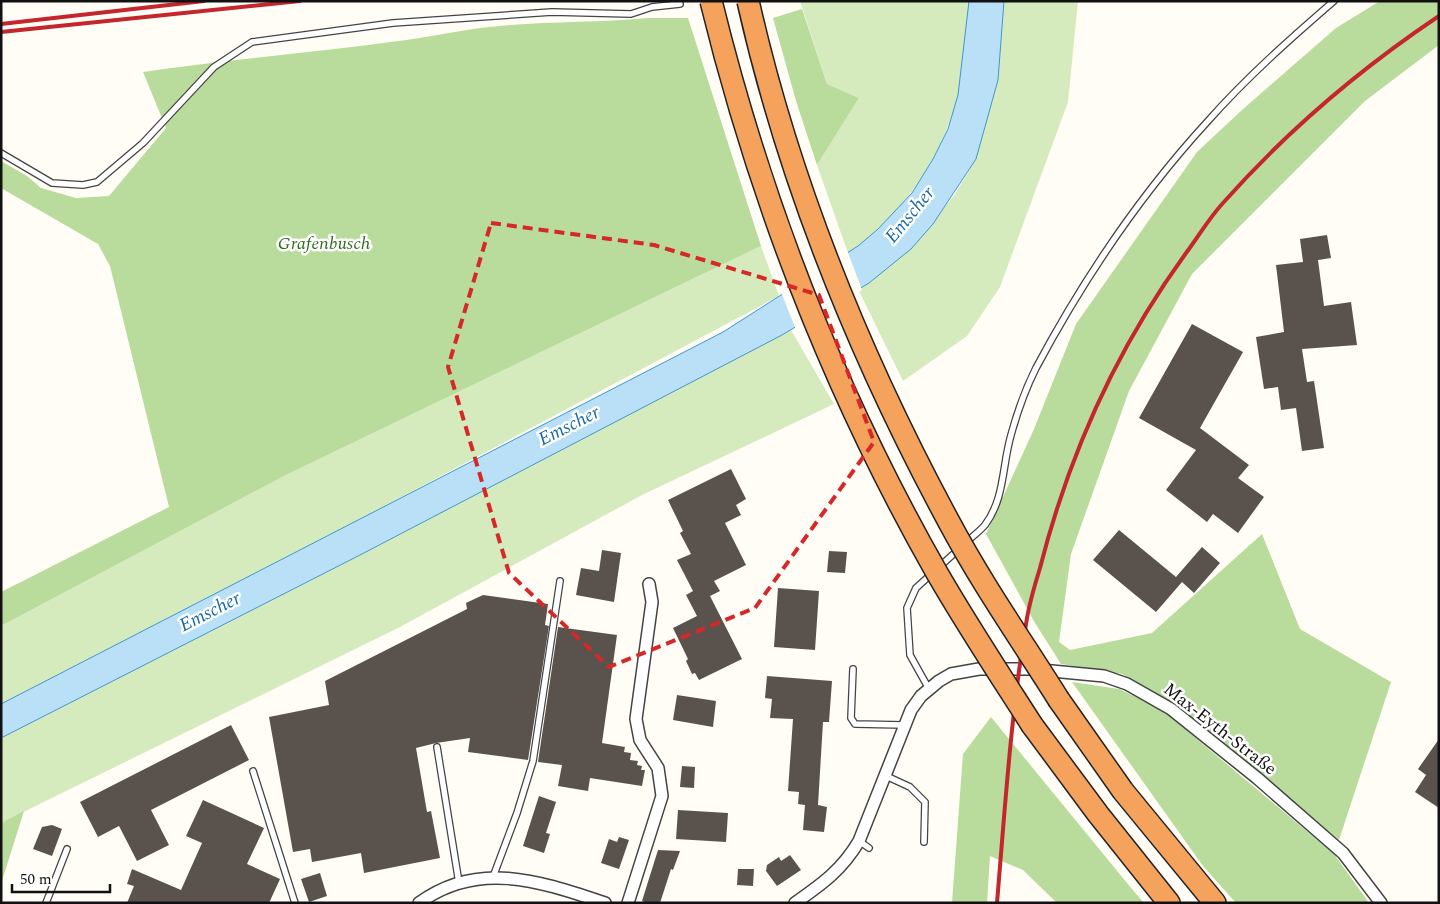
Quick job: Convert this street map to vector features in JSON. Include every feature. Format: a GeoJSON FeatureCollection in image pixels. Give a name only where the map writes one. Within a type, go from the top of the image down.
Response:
{"type":"FeatureCollection","features":[{"type":"Feature","properties":{"kind":"highway"},"geometry":{"type":"LineString","coordinates":[[711,1],[743,120],[772,210],[809,308],[849,402],[893,492],[937,573],[1032,725],[1098,814],[1169,903]]}},
{"type":"Feature","properties":{"kind":"highway"},"geometry":{"type":"LineString","coordinates":[[748,1],[776,107],[803,195],[883,389],[950,524],[1058,700],[1123,791],[1215,903]]}},
{"type":"Feature","properties":{"kind":"street"},"geometry":{"type":"LineString","coordinates":[[628,903],[662,796],[658,768],[640,740],[636,719],[652,602],[649,584]]}},
{"type":"Feature","properties":{"kind":"street","name":"Max-Eyth-Straße"},"geometry":{"type":"LineString","coordinates":[[796,903],[839,870],[859,841],[911,710],[929,690],[951,674],[979,669],[1040,670],[1104,676],[1127,684],[1171,709],[1279,797],[1343,853],[1381,903]]}},
{"type":"Feature","properties":{"kind":"street"},"geometry":{"type":"LineString","coordinates":[[419,903],[438,891],[459,883],[493,877],[520,878],[605,903]]}},
{"type":"Feature","properties":{"kind":"lane"},"geometry":{"type":"LineString","coordinates":[[929,690],[910,655],[908,608],[916,588],[984,525],[996,505],[1003,485],[1010,436],[1028,388],[1035,371],[1077,293],[1127,221],[1207,121],[1266,62],[1334,1]]}},
{"type":"Feature","properties":{"kind":"lane"},"geometry":{"type":"LineString","coordinates":[[1,153],[52,183],[83,185],[97,182],[144,143],[214,67],[252,42],[411,22],[552,12],[631,14],[652,7],[680,4]]}},
{"type":"Feature","properties":{"kind":"lane"},"geometry":{"type":"LineString","coordinates":[[493,877],[517,813],[533,761],[560,581]]}},
{"type":"Feature","properties":{"kind":"lane"},"geometry":{"type":"LineString","coordinates":[[853,669],[851,718],[856,724],[904,725]]}},
{"type":"Feature","properties":{"kind":"lane"},"geometry":{"type":"LineString","coordinates":[[437,747],[459,883]]}},
{"type":"Feature","properties":{"kind":"lane"},"geometry":{"type":"LineString","coordinates":[[253,771],[295,903]]}},
{"type":"Feature","properties":{"kind":"lane"},"geometry":{"type":"LineString","coordinates":[[884,775],[910,787],[925,802],[924,842]]}},
{"type":"Feature","properties":{"kind":"lane"},"geometry":{"type":"LineString","coordinates":[[859,841],[869,848]]}},
{"type":"Feature","properties":{"kind":"lane"},"geometry":{"type":"LineString","coordinates":[[46,903],[67,849]]}},
{"type":"Feature","properties":{"kind":"highlighted area"},"geometry":{"type":"Polygon","coordinates":[[[491,223],[654,245],[819,295],[874,442],[755,608],[609,667],[509,573],[448,367],[491,223]]]}},
{"type":"Feature","properties":{"kind":"green space"},"geometry":{"type":"Polygon","coordinates":[[[800,1],[969,1],[961,85],[951,119],[941,142],[917,184],[902,204],[886,222],[848,253],[817,165],[859,98],[827,84],[800,1]]]}},
{"type":"Feature","properties":{"kind":"green space"},"geometry":{"type":"Polygon","coordinates":[[[1004,1],[1078,1],[1068,102],[1000,287],[967,336],[903,381],[858,289],[911,249],[955,194],[976,159],[998,80],[1004,1]]]}},
{"type":"Feature","properties":{"kind":"green space"},"geometry":{"type":"Polygon","coordinates":[[[1380,1],[1439,1],[1439,45],[1365,101],[1192,274],[1129,391],[1071,554],[1059,642],[1070,650],[1152,633],[1262,534],[1300,629],[1391,682],[1339,840],[1172,703],[1122,674],[1061,664],[1035,623],[986,534],[1034,429],[1076,324],[1197,152],[1336,28],[1380,1]]]}},
{"type":"Feature","properties":{"kind":"green space"},"geometry":{"type":"Polygon","coordinates":[[[802,9],[827,84],[859,98],[817,165],[796,101],[773,18],[802,9]]]}},
{"type":"Feature","properties":{"kind":"green space","name":"Grafenbusch"},"geometry":{"type":"Polygon","coordinates":[[[647,18],[688,18],[761,246],[284,476],[1,626],[1,592],[169,507],[110,266],[98,244],[1,188],[1,161],[27,176],[41,188],[76,198],[109,196],[166,128],[143,72],[406,40],[489,27],[647,18]]]}},
{"type":"Feature","properties":{"kind":"green space"},"geometry":{"type":"Polygon","coordinates":[[[761,246],[779,296],[345,527],[1,704],[1,626],[284,476],[761,246]]]}},
{"type":"Feature","properties":{"kind":"green space"},"geometry":{"type":"Polygon","coordinates":[[[791,330],[834,404],[642,495],[400,627],[1,823],[1,738],[360,555],[791,330]]]}},
{"type":"Feature","properties":{"kind":"green space"},"geometry":{"type":"Polygon","coordinates":[[[1072,682],[1119,689],[1161,709],[1334,854],[1369,903],[1236,903],[1203,866],[1072,682]]]}},
{"type":"Feature","properties":{"kind":"green space"},"geometry":{"type":"Polygon","coordinates":[[[991,717],[1144,903],[1057,903],[1023,870],[990,856],[987,903],[952,903],[963,754],[991,717]]]}},
{"type":"Feature","properties":{"kind":"green space"},"geometry":{"type":"Polygon","coordinates":[[[24,811],[1,884],[1,823],[24,811]]]}},
{"type":"Feature","properties":{"kind":"water","name":"Emscher"},"geometry":{"type":"Polygon","coordinates":[[[969,1],[1004,1],[998,80],[976,159],[933,224],[911,249],[869,283],[782,335],[360,555],[1,738],[1,704],[723,332],[858,246],[878,229],[912,193],[933,159],[948,129],[958,95],[969,1]]]}},
{"type":"Feature","properties":{"kind":"pier"},"geometry":{"type":"Polygon","coordinates":[[[847,250],[862,290],[796,330],[781,292],[847,250]]]}},
{"type":"Feature","properties":{"kind":"building"},"geometry":{"type":"Polygon","coordinates":[[[1327,235],[1331,258],[1318,260],[1324,306],[1351,302],[1357,345],[1302,349],[1307,382],[1314,381],[1324,448],[1302,451],[1296,408],[1281,410],[1278,387],[1264,389],[1256,337],[1284,332],[1276,265],[1303,262],[1300,239],[1327,235]]]}},
{"type":"Feature","properties":{"kind":"building"},"geometry":{"type":"Polygon","coordinates":[[[1192,324],[1243,352],[1200,428],[1249,465],[1238,478],[1264,497],[1238,533],[1213,514],[1207,522],[1166,490],[1196,450],[1139,418],[1192,324]]]}},
{"type":"Feature","properties":{"kind":"building"},"geometry":{"type":"Polygon","coordinates":[[[731,469],[746,499],[736,505],[741,515],[725,523],[746,565],[714,581],[720,591],[710,596],[742,659],[699,680],[695,673],[692,674],[686,661],[688,659],[673,628],[697,616],[686,595],[693,591],[677,560],[691,554],[680,533],[683,531],[668,500],[731,469]]]}},
{"type":"Feature","properties":{"kind":"building"},"geometry":{"type":"Polygon","coordinates":[[[1119,530],[1176,577],[1202,547],[1220,563],[1194,593],[1182,582],[1156,612],[1093,560],[1119,530]]]}},
{"type":"Feature","properties":{"kind":"building"},"geometry":{"type":"Polygon","coordinates":[[[602,550],[621,553],[614,602],[576,595],[581,568],[599,571],[602,550]]]}},
{"type":"Feature","properties":{"kind":"building"},"geometry":{"type":"Polygon","coordinates":[[[829,551],[847,552],[845,573],[827,572],[829,551]]]}},
{"type":"Feature","properties":{"kind":"building"},"geometry":{"type":"Polygon","coordinates":[[[778,588],[819,591],[815,650],[774,647],[778,588]]]}},
{"type":"Feature","properties":{"kind":"building"},"geometry":{"type":"Polygon","coordinates":[[[483,595],[548,604],[545,625],[549,626],[528,760],[468,752],[470,738],[416,748],[427,812],[431,811],[440,858],[364,873],[361,853],[312,862],[310,849],[293,852],[269,717],[329,705],[325,681],[467,609],[466,603],[483,595]]]}},
{"type":"Feature","properties":{"kind":"building"},"geometry":{"type":"Polygon","coordinates":[[[558,627],[617,635],[602,743],[625,747],[624,752],[631,753],[630,760],[638,761],[637,765],[642,766],[641,770],[645,770],[642,786],[590,778],[588,791],[558,786],[562,765],[538,762],[558,627]]]}},
{"type":"Feature","properties":{"kind":"building"},"geometry":{"type":"Polygon","coordinates":[[[767,676],[832,681],[829,722],[823,722],[818,805],[827,807],[824,832],[803,830],[805,805],[798,804],[799,792],[788,791],[793,719],[770,718],[772,699],[765,698],[767,676]]]}},
{"type":"Feature","properties":{"kind":"building"},"geometry":{"type":"Polygon","coordinates":[[[677,695],[716,701],[713,727],[673,720],[677,695]]]}},
{"type":"Feature","properties":{"kind":"building"},"geometry":{"type":"Polygon","coordinates":[[[231,725],[249,760],[151,810],[169,845],[137,861],[119,826],[98,837],[80,802],[231,725]]]}},
{"type":"Feature","properties":{"kind":"building"},"geometry":{"type":"Polygon","coordinates":[[[1439,739],[1439,808],[1415,792],[1426,775],[1418,769],[1439,739]]]}},
{"type":"Feature","properties":{"kind":"building"},"geometry":{"type":"Polygon","coordinates":[[[682,766],[695,767],[694,788],[680,787],[682,766]]]}},
{"type":"Feature","properties":{"kind":"building"},"geometry":{"type":"Polygon","coordinates":[[[539,796],[556,802],[546,833],[550,834],[544,853],[523,846],[539,796]]]}},
{"type":"Feature","properties":{"kind":"building"},"geometry":{"type":"Polygon","coordinates":[[[203,800],[264,828],[247,864],[280,879],[269,903],[127,903],[134,886],[127,884],[132,869],[181,890],[202,843],[186,836],[203,800]]]}},
{"type":"Feature","properties":{"kind":"building"},"geometry":{"type":"Polygon","coordinates":[[[678,810],[728,813],[726,842],[676,839],[678,810]]]}},
{"type":"Feature","properties":{"kind":"building"},"geometry":{"type":"Polygon","coordinates":[[[52,825],[62,829],[52,856],[33,849],[42,827],[52,825]]]}},
{"type":"Feature","properties":{"kind":"building"},"geometry":{"type":"Polygon","coordinates":[[[619,837],[629,840],[619,869],[601,863],[609,839],[617,842],[619,837]]]}},
{"type":"Feature","properties":{"kind":"building"},"geometry":{"type":"Polygon","coordinates":[[[658,850],[680,851],[673,870],[671,869],[660,903],[647,903],[642,901],[658,850]]]}},
{"type":"Feature","properties":{"kind":"building"},"geometry":{"type":"Polygon","coordinates":[[[790,855],[801,870],[777,886],[766,871],[767,865],[779,857],[781,861],[790,855]]]}},
{"type":"Feature","properties":{"kind":"building"},"geometry":{"type":"Polygon","coordinates":[[[738,869],[754,869],[753,886],[737,885],[738,869]]]}},
{"type":"Feature","properties":{"kind":"building"},"geometry":{"type":"Polygon","coordinates":[[[320,873],[327,896],[309,902],[301,879],[320,873]]]}},
{"type":"Feature","properties":{"kind":"railway"},"geometry":{"type":"LineString","coordinates":[[1,24],[204,1]]}},
{"type":"Feature","properties":{"kind":"railway"},"geometry":{"type":"LineString","coordinates":[[1,32],[300,1]]}},
{"type":"Feature","properties":{"kind":"railway"},"geometry":{"type":"LineString","coordinates":[[997,903],[1013,724],[1027,618],[1052,525],[1081,442],[1099,401],[1140,323],[1164,285],[1223,203],[1272,151],[1325,103],[1381,58],[1439,16]]}}]}
